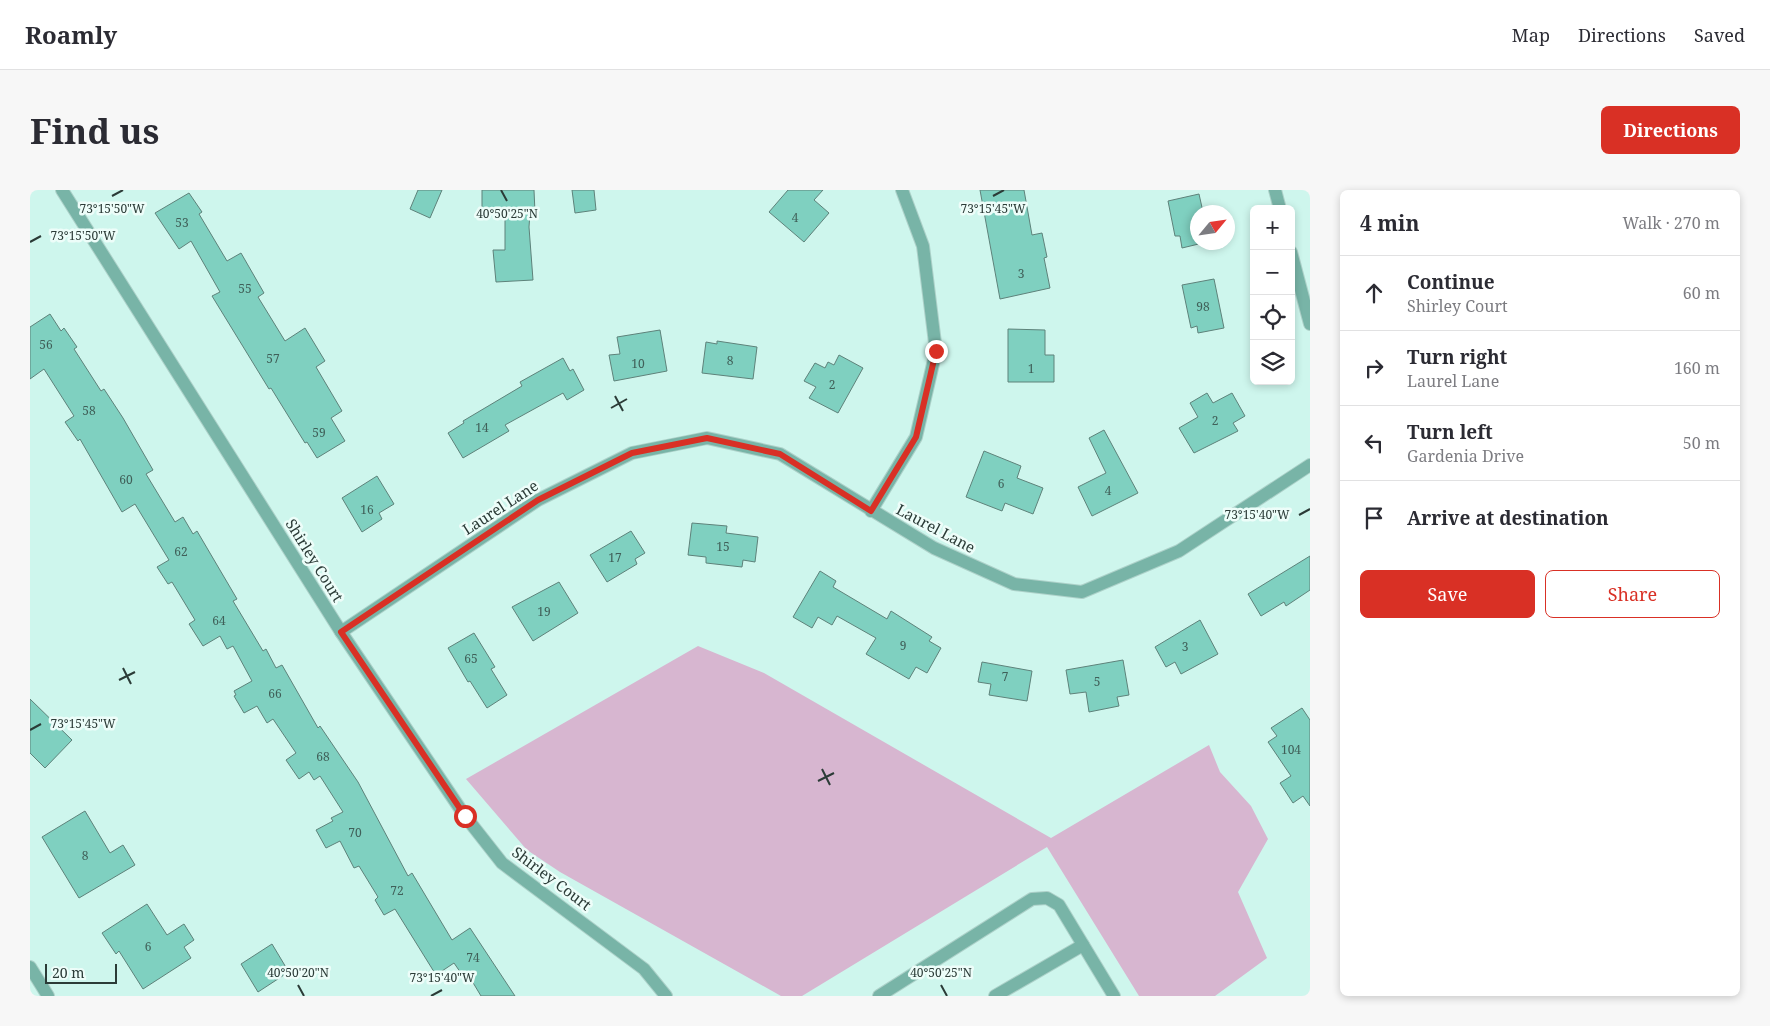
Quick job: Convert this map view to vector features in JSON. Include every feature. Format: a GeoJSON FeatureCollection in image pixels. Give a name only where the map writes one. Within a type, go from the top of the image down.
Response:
{"type":"FeatureCollection","features":[{"type":"Feature","properties":{"kind":"street","name":"Shirley Court"},"geometry":{"type":"LineString","coordinates":[[62,190],[341,632],[465,816],[502,862],[644,969],[666,996]]}},
{"type":"Feature","properties":{"kind":"street"},"geometry":{"type":"LineString","coordinates":[[871,511],[916,437],[936,351],[923,246],[902,190]]}},
{"type":"Feature","properties":{"kind":"street"},"geometry":{"type":"LineString","coordinates":[[1275,190],[1279,205]]}},
{"type":"Feature","properties":{"kind":"street"},"geometry":{"type":"LineString","coordinates":[[1295,267],[1310,324]]}},
{"type":"Feature","properties":{"kind":"street","name":"Laurel Lane"},"geometry":{"type":"LineString","coordinates":[[341,632],[538,500],[632,453],[707,438],[780,454],[934,548],[1014,584],[1082,592],[1179,551],[1310,465]]}},
{"type":"Feature","properties":{"kind":"street"},"geometry":{"type":"LineString","coordinates":[[879,996],[1032,899],[1047,898],[1059,905],[1114,996]]}},
{"type":"Feature","properties":{"kind":"street"},"geometry":{"type":"LineString","coordinates":[[995,996],[1083,945]]}},
{"type":"Feature","properties":{"kind":"street"},"geometry":{"type":"LineString","coordinates":[[30,967],[48,996]]}},
{"type":"Feature","properties":{"kind":"shaded area"},"geometry":{"type":"Polygon","coordinates":[[[698,646],[764,673],[1051,838],[1209,745],[1220,772],[1251,806],[1268,839],[1238,892],[1267,958],[1215,996],[1139,996],[1047,847],[802,996],[781,996],[560,872],[527,850],[466,779],[698,646]]]}},
{"type":"Feature","properties":{"kind":"building"},"geometry":{"type":"Polygon","coordinates":[[[418,190],[442,190],[430,218],[410,209],[418,190]]]}},
{"type":"Feature","properties":{"kind":"building"},"geometry":{"type":"Polygon","coordinates":[[[482,190],[534,190],[535,213],[530,213],[529,227],[533,280],[496,282],[493,250],[505,250],[505,210],[482,210],[482,190]]]}},
{"type":"Feature","properties":{"kind":"building"},"geometry":{"type":"Polygon","coordinates":[[[572,190],[594,190],[596,210],[575,213],[572,190]]]}},
{"type":"Feature","properties":{"kind":"building"},"geometry":{"type":"Polygon","coordinates":[[[788,190],[823,190],[814,200],[829,213],[804,242],[769,212],[788,190]]]}},
{"type":"Feature","properties":{"kind":"building"},"geometry":{"type":"Polygon","coordinates":[[[980,190],[1024,190],[1032,235],[1042,233],[1047,257],[1044,258],[1050,288],[1000,299],[980,190]]]}},
{"type":"Feature","properties":{"kind":"building"},"geometry":{"type":"Polygon","coordinates":[[[189,193],[202,212],[199,214],[227,261],[241,253],[264,293],[258,297],[285,341],[305,328],[325,361],[316,367],[342,411],[331,418],[345,441],[317,458],[307,442],[305,443],[271,388],[269,389],[212,296],[220,292],[191,241],[179,249],[155,213],[189,193]]]}},
{"type":"Feature","properties":{"kind":"building"},"geometry":{"type":"Polygon","coordinates":[[[1199,194],[1201,205],[1190,205],[1190,246],[1182,248],[1180,236],[1175,236],[1168,201],[1199,194]]]}},
{"type":"Feature","properties":{"kind":"building"},"geometry":{"type":"Polygon","coordinates":[[[1214,279],[1224,328],[1198,333],[1197,326],[1191,328],[1182,285],[1214,279]]]}},
{"type":"Feature","properties":{"kind":"building"},"geometry":{"type":"Polygon","coordinates":[[[50,314],[61,331],[64,328],[77,347],[74,349],[101,391],[104,389],[123,418],[153,470],[146,474],[175,522],[183,517],[193,534],[197,531],[237,599],[233,601],[263,651],[266,649],[276,668],[282,665],[318,728],[320,726],[358,782],[408,876],[412,873],[452,940],[470,928],[515,996],[481,996],[469,976],[465,979],[454,963],[436,975],[395,909],[384,915],[375,900],[378,897],[359,866],[354,868],[340,841],[326,848],[316,830],[333,821],[331,818],[343,812],[320,776],[314,780],[309,772],[299,779],[286,760],[296,753],[273,719],[267,723],[257,706],[244,713],[234,696],[236,695],[234,691],[252,681],[233,646],[227,649],[220,636],[203,646],[189,624],[195,620],[172,582],[168,584],[157,567],[169,560],[135,504],[122,512],[80,439],[78,441],[65,422],[74,416],[44,369],[30,379],[30,327],[50,314]]]}},
{"type":"Feature","properties":{"kind":"building"},"geometry":{"type":"Polygon","coordinates":[[[1008,329],[1045,330],[1045,355],[1054,355],[1054,382],[1008,382],[1008,329]]]}},
{"type":"Feature","properties":{"kind":"building"},"geometry":{"type":"Polygon","coordinates":[[[660,330],[667,371],[614,381],[609,355],[620,354],[617,337],[660,330]]]}},
{"type":"Feature","properties":{"kind":"building"},"geometry":{"type":"Polygon","coordinates":[[[717,341],[757,347],[753,379],[702,373],[706,342],[717,344],[717,341]]]}},
{"type":"Feature","properties":{"kind":"building"},"geometry":{"type":"Polygon","coordinates":[[[839,355],[863,368],[838,413],[809,398],[816,387],[804,381],[815,363],[825,368],[828,362],[834,365],[839,355]]]}},
{"type":"Feature","properties":{"kind":"building"},"geometry":{"type":"Polygon","coordinates":[[[563,358],[570,371],[573,369],[584,390],[567,400],[563,393],[505,425],[509,431],[463,458],[448,433],[464,423],[463,421],[522,386],[520,382],[563,358]]]}},
{"type":"Feature","properties":{"kind":"building"},"geometry":{"type":"Polygon","coordinates":[[[1207,393],[1213,403],[1232,393],[1245,416],[1233,423],[1238,431],[1194,453],[1179,428],[1198,417],[1190,403],[1207,393]]]}},
{"type":"Feature","properties":{"kind":"building"},"geometry":{"type":"Polygon","coordinates":[[[1104,430],[1138,493],[1092,516],[1078,487],[1106,473],[1089,438],[1104,430]]]}},
{"type":"Feature","properties":{"kind":"building"},"geometry":{"type":"Polygon","coordinates":[[[984,451],[1021,466],[1017,478],[1043,488],[1033,514],[1005,503],[1002,511],[966,497],[984,451]]]}},
{"type":"Feature","properties":{"kind":"building"},"geometry":{"type":"Polygon","coordinates":[[[377,476],[394,504],[379,513],[382,519],[362,532],[342,498],[377,476]]]}},
{"type":"Feature","properties":{"kind":"building"},"geometry":{"type":"Polygon","coordinates":[[[692,523],[727,526],[726,533],[758,537],[755,562],[743,560],[742,567],[706,563],[706,557],[688,555],[692,523]]]}},
{"type":"Feature","properties":{"kind":"building"},"geometry":{"type":"Polygon","coordinates":[[[631,531],[645,553],[635,559],[637,564],[607,582],[590,555],[631,531]]]}},
{"type":"Feature","properties":{"kind":"building"},"geometry":{"type":"Polygon","coordinates":[[[1310,556],[1310,590],[1286,606],[1284,602],[1261,616],[1248,594],[1310,556]]]}},
{"type":"Feature","properties":{"kind":"building"},"geometry":{"type":"Polygon","coordinates":[[[820,571],[836,581],[833,587],[887,619],[891,611],[932,637],[929,641],[941,648],[927,673],[916,667],[909,679],[866,654],[876,638],[837,616],[832,625],[818,617],[812,628],[793,617],[820,571]]]}},
{"type":"Feature","properties":{"kind":"building"},"geometry":{"type":"Polygon","coordinates":[[[559,582],[578,613],[533,641],[512,607],[559,582]]]}},
{"type":"Feature","properties":{"kind":"building"},"geometry":{"type":"Polygon","coordinates":[[[1200,620],[1218,654],[1181,674],[1175,662],[1166,667],[1155,647],[1200,620]]]}},
{"type":"Feature","properties":{"kind":"building"},"geometry":{"type":"Polygon","coordinates":[[[474,633],[495,667],[491,669],[507,695],[487,708],[470,681],[468,682],[448,648],[474,633]]]}},
{"type":"Feature","properties":{"kind":"building"},"geometry":{"type":"Polygon","coordinates":[[[1123,660],[1129,695],[1117,697],[1119,706],[1089,712],[1086,692],[1070,694],[1066,670],[1123,660]]]}},
{"type":"Feature","properties":{"kind":"building"},"geometry":{"type":"Polygon","coordinates":[[[982,662],[1032,671],[1027,701],[989,695],[991,684],[978,682],[982,662]]]}},
{"type":"Feature","properties":{"kind":"building"},"geometry":{"type":"Polygon","coordinates":[[[30,699],[72,740],[45,768],[30,753],[30,699]]]}},
{"type":"Feature","properties":{"kind":"building"},"geometry":{"type":"Polygon","coordinates":[[[1302,708],[1310,720],[1310,806],[1303,796],[1293,803],[1280,783],[1291,776],[1268,742],[1277,736],[1271,728],[1302,708]]]}},
{"type":"Feature","properties":{"kind":"building"},"geometry":{"type":"Polygon","coordinates":[[[85,811],[110,853],[123,845],[135,865],[79,898],[42,837],[85,811]]]}},
{"type":"Feature","properties":{"kind":"building"},"geometry":{"type":"Polygon","coordinates":[[[147,904],[167,935],[184,924],[194,940],[184,947],[191,958],[143,989],[119,951],[116,954],[102,933],[147,904]]]}},
{"type":"Feature","properties":{"kind":"building"},"geometry":{"type":"Polygon","coordinates":[[[272,944],[287,969],[283,971],[284,975],[258,992],[241,964],[272,944]]]}},
{"type":"Feature","properties":{"kind":"route"},"geometry":{"type":"LineString","coordinates":[[465,816],[341,632],[538,500],[632,453],[707,438],[780,454],[871,511],[916,437],[936,351]]}}]}
